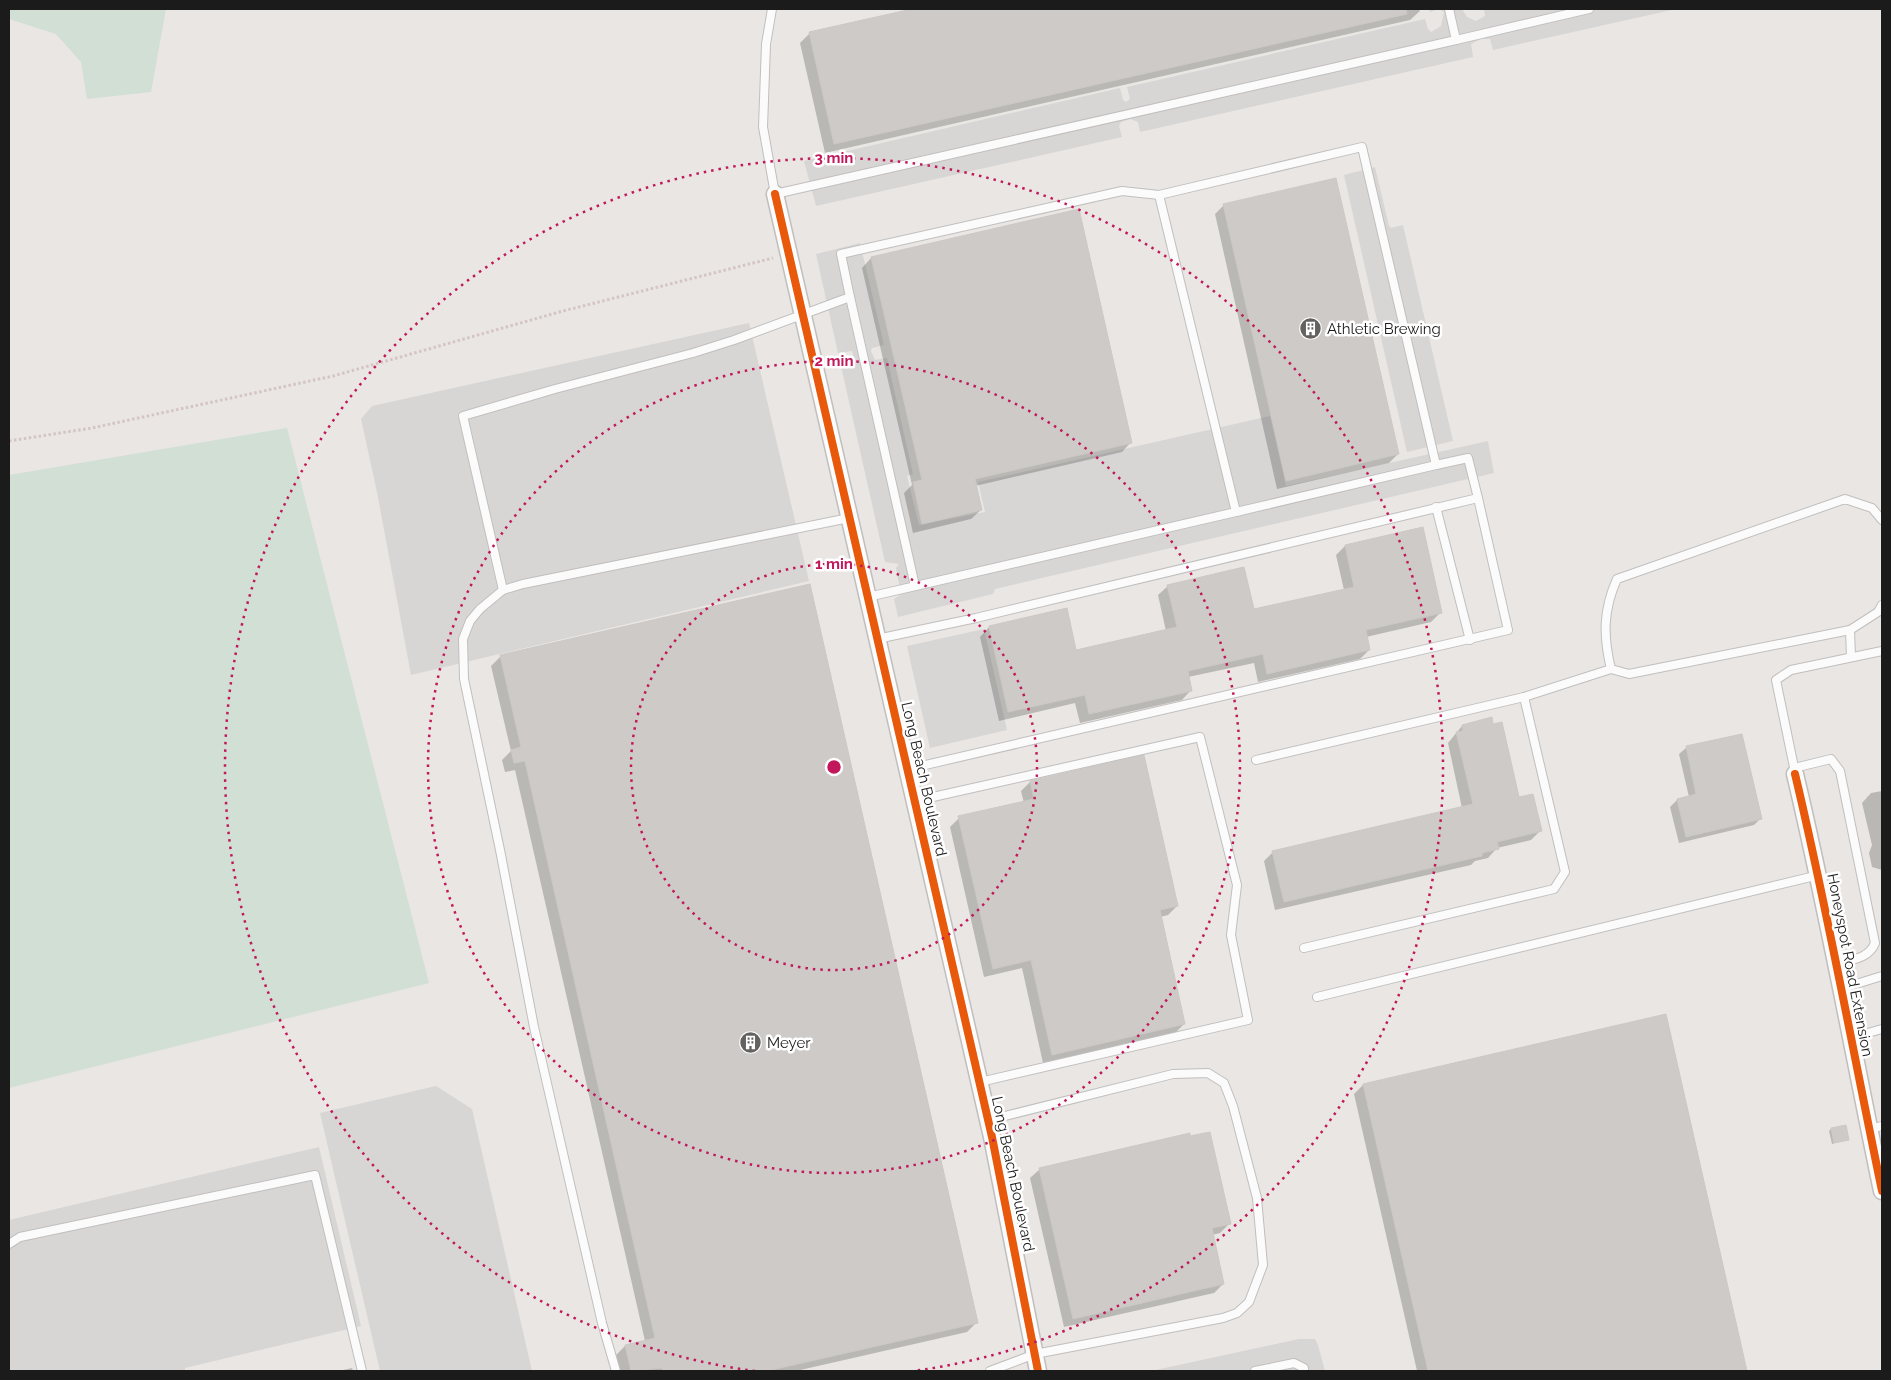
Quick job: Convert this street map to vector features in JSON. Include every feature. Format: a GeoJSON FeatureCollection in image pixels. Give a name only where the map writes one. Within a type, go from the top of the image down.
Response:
{"type":"FeatureCollection","features":[{"type":"Feature","properties":{"kind":"street","name":"Long Beach Boulevard"},"geometry":{"type":"LineString","coordinates":[[775,194],[980,1082],[1038,1371]]}},
{"type":"Feature","properties":{"kind":"street","name":"Honeyspot Road Extension"},"geometry":{"type":"LineString","coordinates":[[1794,771],[1820,876],[1850,1038],[1876,1128],[1881,1181]]}},
{"type":"Feature","properties":{"kind":"lane"},"geometry":{"type":"LineString","coordinates":[[772,9],[766,44],[763,127],[775,194],[1589,9]]}},
{"type":"Feature","properties":{"kind":"lane"},"geometry":{"type":"LineString","coordinates":[[1449,9],[1456,40]]}},
{"type":"Feature","properties":{"kind":"lane"},"geometry":{"type":"LineString","coordinates":[[914,586],[841,254],[1122,191],[1159,195],[1362,147],[1436,465]]}},
{"type":"Feature","properties":{"kind":"lane"},"geometry":{"type":"LineString","coordinates":[[1159,195],[1236,512]]}},
{"type":"Feature","properties":{"kind":"lane"},"geometry":{"type":"LineString","coordinates":[[503,590],[464,416],[555,389],[701,351],[758,332],[802,313],[850,297]]}},
{"type":"Feature","properties":{"kind":"lane"},"geometry":{"type":"LineString","coordinates":[[868,597],[1468,458],[1478,498],[1508,630],[908,769]]}},
{"type":"Feature","properties":{"kind":"lane"},"geometry":{"type":"LineString","coordinates":[[877,639],[976,618],[1478,498]]}},
{"type":"Feature","properties":{"kind":"lane"},"geometry":{"type":"LineString","coordinates":[[1612,669],[1604,640],[1608,597],[1617,579],[1845,499],[1872,508],[1882,520]]}},
{"type":"Feature","properties":{"kind":"lane"},"geometry":{"type":"LineString","coordinates":[[1436,507],[1470,640]]}},
{"type":"Feature","properties":{"kind":"lane"},"geometry":{"type":"LineString","coordinates":[[616,1371],[602,1323],[534,1027],[500,850],[464,679],[463,639],[470,621],[480,608],[503,590],[523,584],[849,518]]}},
{"type":"Feature","properties":{"kind":"lane"},"geometry":{"type":"LineString","coordinates":[[1256,760],[1524,697],[1612,669],[1629,674],[1850,630],[1878,612],[1882,605]]}},
{"type":"Feature","properties":{"kind":"lane"},"geometry":{"type":"LineString","coordinates":[[1850,630],[1851,657]]}},
{"type":"Feature","properties":{"kind":"lane"},"geometry":{"type":"LineString","coordinates":[[1836,964],[1864,956],[1872,950],[1874,943],[1840,771],[1831,759],[1794,771],[1776,680],[1791,670],[1882,650]]}},
{"type":"Feature","properties":{"kind":"lane"},"geometry":{"type":"LineString","coordinates":[[1304,948],[1554,889],[1565,872],[1524,697]]}},
{"type":"Feature","properties":{"kind":"lane"},"geometry":{"type":"LineString","coordinates":[[915,801],[1200,737],[1237,886],[1231,936],[1248,1020],[980,1082]]}},
{"type":"Feature","properties":{"kind":"lane"},"geometry":{"type":"LineString","coordinates":[[1316,997],[1820,876]]}},
{"type":"Feature","properties":{"kind":"lane"},"geometry":{"type":"LineString","coordinates":[[1840,989],[1882,976]]}},
{"type":"Feature","properties":{"kind":"lane"},"geometry":{"type":"LineString","coordinates":[[1850,1038],[1882,1029]]}},
{"type":"Feature","properties":{"kind":"lane"},"geometry":{"type":"LineString","coordinates":[[988,1120],[1173,1074],[1208,1073],[1224,1083],[1233,1106],[1257,1198],[1263,1264],[1249,1302],[1237,1313],[1223,1318],[1035,1354],[990,1371]]}},
{"type":"Feature","properties":{"kind":"lane"},"geometry":{"type":"LineString","coordinates":[[9,1244],[20,1237],[315,1175],[362,1371]]}},
{"type":"Feature","properties":{"kind":"lane"},"geometry":{"type":"LineString","coordinates":[[1254,1371],[1294,1363],[1304,1368],[1304,1371]]}},
{"type":"Feature","properties":{"kind":"path"},"geometry":{"type":"LineString","coordinates":[[9,440],[92,428],[333,376],[563,310],[789,255]]}},
{"type":"Feature","properties":{"kind":"shaded area"},"geometry":{"type":"Polygon","coordinates":[[[9,9],[166,9],[151,92],[87,99],[81,62],[56,34],[9,19],[9,9]]]}},
{"type":"Feature","properties":{"kind":"shaded area"},"geometry":{"type":"Polygon","coordinates":[[[1439,9],[1462,9],[1467,17],[1476,21],[1485,16],[1484,9],[1676,9],[1493,50],[1490,39],[1481,39],[1471,44],[1473,57],[1140,132],[1138,122],[1130,119],[1121,122],[1119,126],[1122,137],[816,206],[804,161],[1120,88],[1123,100],[1126,102],[1130,99],[1127,87],[1425,19],[1431,32],[1441,26],[1444,12],[1439,9]]]}},
{"type":"Feature","properties":{"kind":"shaded area"},"geometry":{"type":"Polygon","coordinates":[[[1375,167],[1389,226],[1391,228],[1403,225],[1453,441],[1407,452],[1344,175],[1375,167]]]}},
{"type":"Feature","properties":{"kind":"shaded area"},"geometry":{"type":"Polygon","coordinates":[[[860,243],[884,345],[872,348],[871,351],[875,360],[887,358],[913,474],[907,476],[919,525],[985,512],[978,482],[1270,416],[1286,486],[1488,441],[1494,473],[995,589],[993,594],[898,617],[894,599],[901,594],[896,568],[899,564],[885,562],[841,367],[855,363],[852,351],[838,353],[816,254],[860,243]]]}},
{"type":"Feature","properties":{"kind":"shaded area"},"geometry":{"type":"Polygon","coordinates":[[[749,323],[809,581],[411,675],[377,492],[361,419],[372,406],[749,323]]]}},
{"type":"Feature","properties":{"kind":"shaded area"},"geometry":{"type":"Polygon","coordinates":[[[287,428],[429,983],[9,1088],[9,475],[287,428]]]}},
{"type":"Feature","properties":{"kind":"shaded area"},"geometry":{"type":"Polygon","coordinates":[[[984,629],[1007,730],[930,748],[907,646],[984,629]]]}},
{"type":"Feature","properties":{"kind":"shaded area"},"geometry":{"type":"Polygon","coordinates":[[[436,1086],[472,1109],[532,1371],[380,1371],[320,1113],[436,1086]]]}},
{"type":"Feature","properties":{"kind":"shaded area"},"geometry":{"type":"Polygon","coordinates":[[[319,1147],[361,1326],[185,1368],[185,1371],[9,1371],[9,1220],[319,1147]]]}},
{"type":"Feature","properties":{"kind":"shaded area"},"geometry":{"type":"Polygon","coordinates":[[[1299,1339],[1315,1339],[1325,1371],[1151,1371],[1299,1339]]]}},
{"type":"Feature","properties":{"kind":"building"},"geometry":{"type":"Polygon","coordinates":[[[912,9],[1406,9],[1407,14],[834,144],[809,32],[912,9]]]}},
{"type":"Feature","properties":{"kind":"building","name":"Athletic Brewing"},"geometry":{"type":"Polygon","coordinates":[[[1336,178],[1399,454],[1286,481],[1223,204],[1336,178]]]}},
{"type":"Feature","properties":{"kind":"building"},"geometry":{"type":"Polygon","coordinates":[[[1079,209],[1132,443],[975,479],[982,510],[922,524],[913,482],[922,480],[871,257],[1079,209]]]}},
{"type":"Feature","properties":{"kind":"building"},"geometry":{"type":"Polygon","coordinates":[[[1423,527],[1442,613],[1366,630],[1370,650],[1267,674],[1263,654],[1188,671],[1192,691],[1089,714],[1085,695],[1008,712],[989,626],[1067,608],[1076,650],[1177,627],[1167,585],[1244,567],[1254,609],[1354,587],[1345,545],[1423,527]]]}},
{"type":"Feature","properties":{"kind":"building","name":"Meyer"},"geometry":{"type":"Polygon","coordinates":[[[810,584],[978,1323],[767,1371],[663,1371],[662,1368],[631,1371],[625,1345],[655,1338],[525,761],[514,763],[511,750],[521,747],[500,655],[810,584]]]}},
{"type":"Feature","properties":{"kind":"building"},"geometry":{"type":"Polygon","coordinates":[[[1492,717],[1493,724],[1502,722],[1519,797],[1533,794],[1542,831],[1497,842],[1499,849],[1482,853],[1482,856],[1284,902],[1272,851],[1473,804],[1456,732],[1463,731],[1462,725],[1492,717]]]}},
{"type":"Feature","properties":{"kind":"building"},"geometry":{"type":"Polygon","coordinates":[[[1742,734],[1762,819],[1686,837],[1677,799],[1696,794],[1686,746],[1742,734]]]}},
{"type":"Feature","properties":{"kind":"building"},"geometry":{"type":"Polygon","coordinates":[[[1144,755],[1178,906],[1160,910],[1185,1024],[1052,1055],[1031,960],[993,969],[958,816],[1034,799],[1030,781],[1144,755]]]}},
{"type":"Feature","properties":{"kind":"building"},"geometry":{"type":"Polygon","coordinates":[[[1666,1014],[1747,1371],[1428,1371],[1363,1084],[1666,1014]]]}},
{"type":"Feature","properties":{"kind":"building"},"geometry":{"type":"Polygon","coordinates":[[[1846,1125],[1849,1140],[1834,1143],[1831,1128],[1846,1125]]]}},
{"type":"Feature","properties":{"kind":"building"},"geometry":{"type":"Polygon","coordinates":[[[1210,1132],[1231,1224],[1212,1228],[1224,1284],[1073,1319],[1039,1168],[1190,1133],[1190,1136],[1210,1132]]]}},
{"type":"Feature","properties":{"kind":"cycle path"},"geometry":{"type":"LineString","coordinates":[[775,194],[992,1137],[1038,1371]]}},
{"type":"Feature","properties":{"kind":"cycle path"},"geometry":{"type":"LineString","coordinates":[[1795,774],[1882,1191]]}},
{"type":"Feature","properties":{"kind":"place","name":"Athletic Brewing"},"geometry":{"type":"Point","coordinates":[1311,329]}},
{"type":"Feature","properties":{"kind":"place","name":"Meyer"},"geometry":{"type":"Point","coordinates":[751,1043]}}]}
